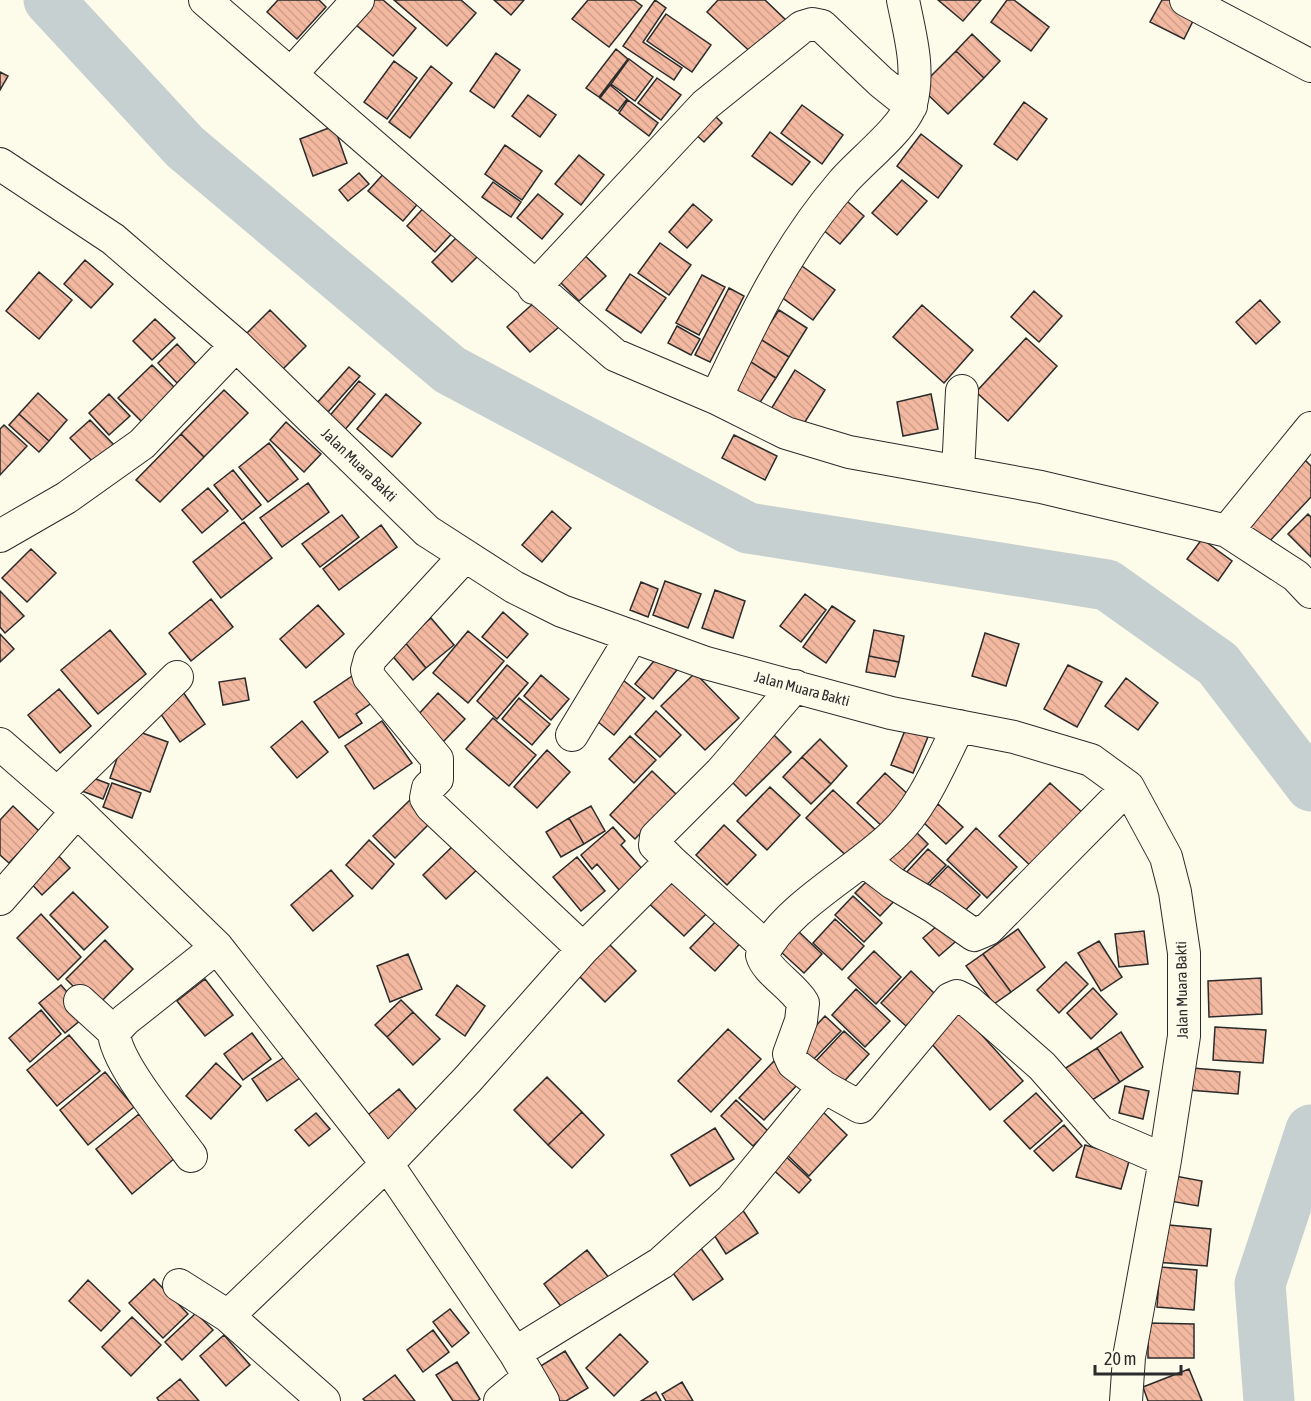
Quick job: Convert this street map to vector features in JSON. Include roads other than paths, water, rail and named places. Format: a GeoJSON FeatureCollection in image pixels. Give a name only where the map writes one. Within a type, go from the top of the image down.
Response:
{"type":"FeatureCollection","features":[{"type":"Feature","properties":{"kind":"street"},"geometry":{"type":"LineString","coordinates":[[205,0],[534,288],[615,355],[716,398],[786,433],[849,452],[1041,487],[1227,531],[1296,576],[1311,592]]}},
{"type":"Feature","properties":{"kind":"street"},"geometry":{"type":"LineString","coordinates":[[291,74],[358,0]]}},
{"type":"Feature","properties":{"kind":"street"},"geometry":{"type":"LineString","coordinates":[[716,398],[758,309],[787,255],[843,182],[891,134],[911,106],[916,65],[903,0]]}},
{"type":"Feature","properties":{"kind":"street"},"geometry":{"type":"LineString","coordinates":[[1186,0],[1311,66]]}},
{"type":"Feature","properties":{"kind":"street"},"geometry":{"type":"LineString","coordinates":[[534,288],[705,105],[802,27],[812,24],[822,26],[881,82],[911,106]]}},
{"type":"Feature","properties":{"kind":"street","name":"Jalan Muara Bakti"},"geometry":{"type":"LineString","coordinates":[[0,164],[113,239],[236,345],[427,531],[464,557],[514,587],[562,610],[705,663],[891,713],[1014,737],[1091,760],[1128,787],[1166,857],[1175,892],[1184,953],[1184,1036],[1165,1160],[1129,1357],[1126,1401]]}},
{"type":"Feature","properties":{"kind":"street"},"geometry":{"type":"LineString","coordinates":[[0,536],[66,498],[142,444],[236,345]]}},
{"type":"Feature","properties":{"kind":"street"},"geometry":{"type":"LineString","coordinates":[[958,472],[962,391]]}},
{"type":"Feature","properties":{"kind":"street"},"geometry":{"type":"LineString","coordinates":[[1227,531],[1311,428]]}},
{"type":"Feature","properties":{"kind":"street"},"geometry":{"type":"LineString","coordinates":[[464,557],[370,659],[367,670],[369,677],[437,759],[437,779],[428,788],[426,798],[431,806],[583,949]]}},
{"type":"Feature","properties":{"kind":"street"},"geometry":{"type":"LineString","coordinates":[[572,735],[632,636]]}},
{"type":"Feature","properties":{"kind":"street"},"geometry":{"type":"LineString","coordinates":[[0,899],[68,802],[177,677]]}},
{"type":"Feature","properties":{"kind":"street"},"geometry":{"type":"LineString","coordinates":[[766,947],[670,861],[656,845],[656,837],[721,772],[795,686]]}},
{"type":"Feature","properties":{"kind":"street"},"geometry":{"type":"LineString","coordinates":[[959,726],[915,808],[893,835],[792,917],[766,947],[762,955],[764,963],[788,983],[803,1003],[801,1021],[796,1029],[789,1054],[794,1063],[824,1087],[861,1107],[950,999],[957,996],[969,1002],[1042,1066],[1100,1132],[1165,1160]]}},
{"type":"Feature","properties":{"kind":"street"},"geometry":{"type":"LineString","coordinates":[[0,744],[68,802],[218,947],[387,1164],[529,1377]]}},
{"type":"Feature","properties":{"kind":"street"},"geometry":{"type":"LineString","coordinates":[[862,860],[893,884],[934,907],[974,935],[988,929],[1128,787]]}},
{"type":"Feature","properties":{"kind":"street"},"geometry":{"type":"LineString","coordinates":[[228,1316],[387,1164],[468,1079],[583,949],[670,861]]}},
{"type":"Feature","properties":{"kind":"street"},"geometry":{"type":"LineString","coordinates":[[191,1156],[124,1062],[114,1045],[114,1032],[125,1020],[218,947]]}},
{"type":"Feature","properties":{"kind":"street"},"geometry":{"type":"LineString","coordinates":[[80,1000],[114,1032]]}},
{"type":"Feature","properties":{"kind":"street"},"geometry":{"type":"LineString","coordinates":[[500,1401],[731,1200],[824,1087]]}},
{"type":"Feature","properties":{"kind":"street"},"geometry":{"type":"LineString","coordinates":[[179,1284],[228,1316],[324,1401]]}},
{"type":"Feature","properties":{"kind":"waterway"},"geometry":{"type":"LineString","coordinates":[[49,0],[185,147],[450,370],[748,528],[1107,585],[1218,664],[1311,786]]}},
{"type":"Feature","properties":{"kind":"waterway"},"geometry":{"type":"LineString","coordinates":[[1269,1401],[1260,1284],[1311,1130]]}}]}
